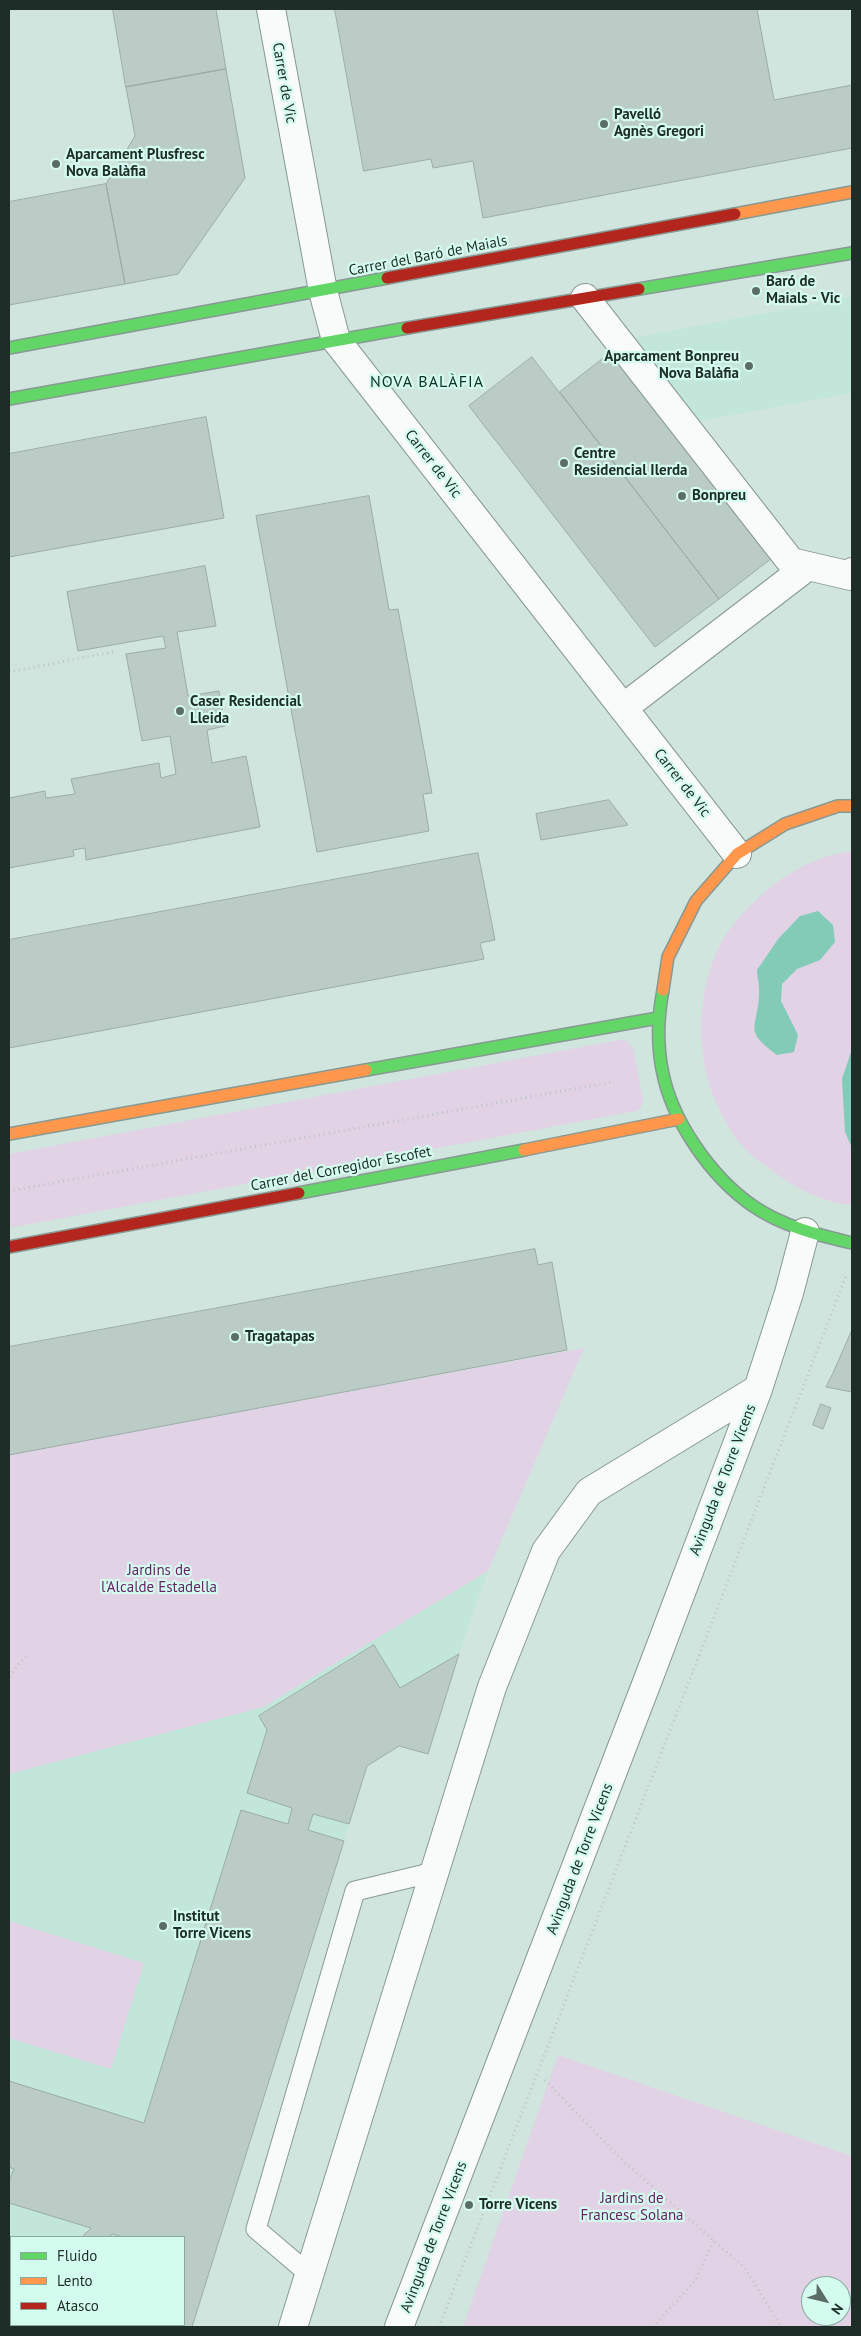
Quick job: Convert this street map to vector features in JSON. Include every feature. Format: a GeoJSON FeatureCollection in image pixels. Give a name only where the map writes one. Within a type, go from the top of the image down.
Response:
{"type":"FeatureCollection","features":[{"type":"Feature","properties":{"kind":"street","name":"Carrer de Vic"},"geometry":{"type":"LineString","coordinates":[[271,9],[323,291],[336,340],[737,854]]}},
{"type":"Feature","properties":{"kind":"street","name":"Carrer del Baró de Maials"},"geometry":{"type":"LineString","coordinates":[[9,348],[852,192]]}},
{"type":"Feature","properties":{"kind":"street"},"geometry":{"type":"LineString","coordinates":[[9,400],[336,340],[852,253]]}},
{"type":"Feature","properties":{"kind":"street"},"geometry":{"type":"LineString","coordinates":[[584,298],[791,562],[851,576],[852,572]]}},
{"type":"Feature","properties":{"kind":"street"},"geometry":{"type":"LineString","coordinates":[[624,708],[808,566]]}},
{"type":"Feature","properties":{"kind":"street"},"geometry":{"type":"LineString","coordinates":[[852,806],[838,806],[785,824],[737,854],[696,901],[668,957],[658,1018],[662,1070],[679,1119],[710,1168],[753,1206],[805,1232],[852,1242]]}},
{"type":"Feature","properties":{"kind":"street"},"geometry":{"type":"LineString","coordinates":[[9,1134],[658,1018]]}},
{"type":"Feature","properties":{"kind":"street","name":"Carrer del Corregidor Escofet"},"geometry":{"type":"LineString","coordinates":[[9,1247],[614,1134],[679,1119]]}},
{"type":"Feature","properties":{"kind":"street","name":"Avinguda de Torre Vicens"},"geometry":{"type":"LineString","coordinates":[[399,2327],[758,1389],[789,1293],[805,1232]]}},
{"type":"Feature","properties":{"kind":"street","name":"Avinguda de Torre Vicens"},"geometry":{"type":"LineString","coordinates":[[293,2327],[492,1687],[546,1551],[589,1492],[758,1389]]}},
{"type":"Feature","properties":{"kind":"lane"},"geometry":{"type":"LineString","coordinates":[[309,2274],[256,2228],[355,1891],[434,1872]]}},
{"type":"Feature","properties":{"kind":"path"},"geometry":{"type":"LineString","coordinates":[[9,672],[116,651]]}},
{"type":"Feature","properties":{"kind":"path"},"geometry":{"type":"LineString","coordinates":[[9,1192],[612,1082]]}},
{"type":"Feature","properties":{"kind":"path"},"geometry":{"type":"LineString","coordinates":[[438,2327],[849,1269]]}},
{"type":"Feature","properties":{"kind":"path"},"geometry":{"type":"LineString","coordinates":[[9,1676],[26,1656]]}},
{"type":"Feature","properties":{"kind":"path"},"geometry":{"type":"LineString","coordinates":[[545,2080],[622,2160],[745,2268],[780,2327]]}},
{"type":"Feature","properties":{"kind":"path"},"geometry":{"type":"LineString","coordinates":[[653,2327],[695,2281],[714,2240]]}},
{"type":"Feature","properties":{"kind":"shaded area"},"geometry":{"type":"Polygon","coordinates":[[[852,297],[852,393],[689,423],[772,558],[719,599],[560,392],[626,339],[852,297]]]}},
{"type":"Feature","properties":{"kind":"shaded area"},"geometry":{"type":"Polygon","coordinates":[[[818,911],[833,925],[835,942],[820,960],[797,969],[782,984],[781,1001],[798,1035],[794,1052],[777,1055],[759,1039],[754,1028],[759,991],[757,970],[779,938],[800,916],[818,911]]]}},
{"type":"Feature","properties":{"kind":"shaded area"},"geometry":{"type":"Polygon","coordinates":[[[852,1049],[852,1148],[845,1132],[842,1079],[852,1049]]]}},
{"type":"Feature","properties":{"kind":"shaded area","name":"Institut Torre Vicens"},"geometry":{"type":"Polygon","coordinates":[[[488,1571],[459,1654],[428,1754],[399,1746],[367,1766],[192,2327],[9,2327],[9,1774],[263,1707],[488,1571]]]}},
{"type":"Feature","properties":{"kind":"green space"},"geometry":{"type":"Polygon","coordinates":[[[852,851],[852,1205],[830,1201],[798,1188],[779,1176],[746,1150],[730,1128],[717,1105],[708,1081],[701,1029],[708,977],[721,942],[740,916],[770,888],[798,869],[830,855],[852,851]]]}},
{"type":"Feature","properties":{"kind":"green space"},"geometry":{"type":"Polygon","coordinates":[[[619,1040],[627,1041],[633,1048],[643,1100],[641,1108],[636,1111],[9,1228],[9,1154],[619,1040]]]}},
{"type":"Feature","properties":{"kind":"green space","name":"Jardins de l'Alcalde Estadella"},"geometry":{"type":"Polygon","coordinates":[[[584,1348],[488,1571],[263,1707],[9,1774],[9,1455],[584,1348]]]}},
{"type":"Feature","properties":{"kind":"green space"},"geometry":{"type":"Polygon","coordinates":[[[9,1921],[144,1963],[111,2069],[9,2038],[9,1921]]]}},
{"type":"Feature","properties":{"kind":"green space","name":"Jardins de Francesc Solana"},"geometry":{"type":"Polygon","coordinates":[[[558,2055],[852,2156],[852,2327],[463,2327],[558,2055]]]}},
{"type":"Feature","properties":{"kind":"building"},"geometry":{"type":"Polygon","coordinates":[[[113,9],[216,9],[226,69],[126,87],[113,9]]]}},
{"type":"Feature","properties":{"kind":"building","name":"Pavelló Agnès Gregori"},"geometry":{"type":"Polygon","coordinates":[[[335,9],[757,9],[774,100],[852,85],[852,148],[483,218],[473,161],[433,168],[431,159],[364,171],[335,9]]]}},
{"type":"Feature","properties":{"kind":"building"},"geometry":{"type":"Polygon","coordinates":[[[226,69],[245,178],[178,274],[125,284],[106,184],[135,136],[126,87],[226,69]]]}},
{"type":"Feature","properties":{"kind":"building"},"geometry":{"type":"Polygon","coordinates":[[[106,184],[125,284],[9,305],[9,202],[106,184]]]}},
{"type":"Feature","properties":{"kind":"building","name":"Bonpreu"},"geometry":{"type":"Polygon","coordinates":[[[613,351],[772,558],[719,599],[560,392],[613,351]]]}},
{"type":"Feature","properties":{"kind":"building","name":"Centre Residencial Ilerda"},"geometry":{"type":"Polygon","coordinates":[[[532,357],[719,599],[655,647],[469,406],[532,357]]]}},
{"type":"Feature","properties":{"kind":"building"},"geometry":{"type":"Polygon","coordinates":[[[206,417],[224,518],[9,557],[9,454],[206,417]]]}},
{"type":"Feature","properties":{"kind":"building"},"geometry":{"type":"Polygon","coordinates":[[[369,496],[389,610],[398,609],[432,793],[423,794],[429,831],[317,852],[256,516],[369,496]]]}},
{"type":"Feature","properties":{"kind":"building","name":"Caser Residencial Lleida"},"geometry":{"type":"Polygon","coordinates":[[[205,566],[216,626],[177,632],[188,696],[219,691],[225,726],[207,730],[212,763],[246,756],[260,827],[86,860],[85,848],[73,850],[74,856],[9,868],[9,798],[45,791],[46,798],[75,794],[71,779],[159,763],[161,778],[176,774],[170,736],[142,741],[126,654],[166,648],[163,636],[78,651],[67,592],[205,566]]]}},
{"type":"Feature","properties":{"kind":"building"},"geometry":{"type":"Polygon","coordinates":[[[609,800],[628,825],[541,840],[536,814],[609,800]]]}},
{"type":"Feature","properties":{"kind":"building"},"geometry":{"type":"Polygon","coordinates":[[[478,853],[495,940],[480,943],[484,959],[9,1048],[9,940],[478,853]]]}},
{"type":"Feature","properties":{"kind":"building"},"geometry":{"type":"Polygon","coordinates":[[[535,1249],[538,1265],[552,1262],[567,1350],[9,1455],[9,1347],[535,1249]]]}},
{"type":"Feature","properties":{"kind":"building"},"geometry":{"type":"Polygon","coordinates":[[[852,1330],[852,1392],[826,1387],[833,1373],[852,1330]]]}},
{"type":"Feature","properties":{"kind":"building"},"geometry":{"type":"Polygon","coordinates":[[[821,1404],[831,1408],[823,1429],[813,1425],[821,1404]]]}},
{"type":"Feature","properties":{"kind":"building"},"geometry":{"type":"Polygon","coordinates":[[[374,1645],[400,1688],[459,1654],[428,1754],[399,1746],[367,1766],[349,1824],[313,1814],[308,1830],[344,1841],[192,2327],[156,2327],[185,2326],[185,2236],[119,2236],[112,2234],[111,2236],[83,2236],[91,2228],[9,2203],[9,2181],[14,2169],[9,2167],[9,2081],[144,2123],[241,1810],[288,1824],[292,1808],[247,1793],[267,1730],[259,1716],[374,1645]]]}},
{"type":"Feature","properties":{"kind":"building"},"geometry":{"type":"Polygon","coordinates":[[[9,2313],[10,2326],[67,2327],[9,2327],[9,2313]]]}},
{"type":"Feature","properties":{"kind":"traffic: fast"},"geometry":{"type":"LineString","coordinates":[[639,289],[852,253]]}},
{"type":"Feature","properties":{"kind":"traffic: fast"},"geometry":{"type":"LineString","coordinates":[[9,348],[387,278]]}},
{"type":"Feature","properties":{"kind":"traffic: fast"},"geometry":{"type":"LineString","coordinates":[[9,399],[407,328]]}},
{"type":"Feature","properties":{"kind":"traffic: fast"},"geometry":{"type":"LineString","coordinates":[[663,990],[659,1020],[662,1069],[674,1108],[695,1146],[722,1180],[737,1194],[764,1213],[801,1229],[852,1243]]}},
{"type":"Feature","properties":{"kind":"traffic: fast"},"geometry":{"type":"LineString","coordinates":[[366,1070],[658,1018]]}},
{"type":"Feature","properties":{"kind":"traffic: fast"},"geometry":{"type":"LineString","coordinates":[[299,1193],[524,1150]]}},
{"type":"Feature","properties":{"kind":"traffic: slow"},"geometry":{"type":"LineString","coordinates":[[735,214],[852,192]]}},
{"type":"Feature","properties":{"kind":"traffic: slow"},"geometry":{"type":"LineString","coordinates":[[663,990],[668,957],[696,901],[737,854],[785,824],[838,806],[852,806]]}},
{"type":"Feature","properties":{"kind":"traffic: slow"},"geometry":{"type":"LineString","coordinates":[[9,1134],[366,1070]]}},
{"type":"Feature","properties":{"kind":"traffic: slow"},"geometry":{"type":"LineString","coordinates":[[524,1150],[679,1119]]}},
{"type":"Feature","properties":{"kind":"traffic: jam"},"geometry":{"type":"LineString","coordinates":[[387,278],[735,214]]}},
{"type":"Feature","properties":{"kind":"traffic: jam"},"geometry":{"type":"LineString","coordinates":[[407,328],[639,289]]}},
{"type":"Feature","properties":{"kind":"traffic: jam"},"geometry":{"type":"LineString","coordinates":[[9,1247],[299,1193]]}},
{"type":"Feature","properties":{"kind":"place","name":"Pavelló Agnès Gregori"},"geometry":{"type":"Point","coordinates":[604,124]}},
{"type":"Feature","properties":{"kind":"place","name":"Aparcament Plusfresc Nova Balàfia"},"geometry":{"type":"Point","coordinates":[56,164]}},
{"type":"Feature","properties":{"kind":"place","name":"Baró de Maials - Vic"},"geometry":{"type":"Point","coordinates":[756,291]}},
{"type":"Feature","properties":{"kind":"place","name":"Aparcament Bonpreu Nova Balàfia"},"geometry":{"type":"Point","coordinates":[749,366]}},
{"type":"Feature","properties":{"kind":"place","name":"Centre Residencial Ilerda"},"geometry":{"type":"Point","coordinates":[564,463]}},
{"type":"Feature","properties":{"kind":"place","name":"Bonpreu"},"geometry":{"type":"Point","coordinates":[682,496]}},
{"type":"Feature","properties":{"kind":"place","name":"Caser Residencial Lleida"},"geometry":{"type":"Point","coordinates":[180,711]}},
{"type":"Feature","properties":{"kind":"place","name":"Tragatapas"},"geometry":{"type":"Point","coordinates":[235,1337]}},
{"type":"Feature","properties":{"kind":"place","name":"Institut Torre Vicens"},"geometry":{"type":"Point","coordinates":[163,1926]}},
{"type":"Feature","properties":{"kind":"place","name":"Torre Vicens"},"geometry":{"type":"Point","coordinates":[469,2205]}},
{"type":"Feature","properties":{"kind":"district","name":"NOVA BALÀFIA"},"geometry":{"type":"Point","coordinates":[427,382]}}]}
